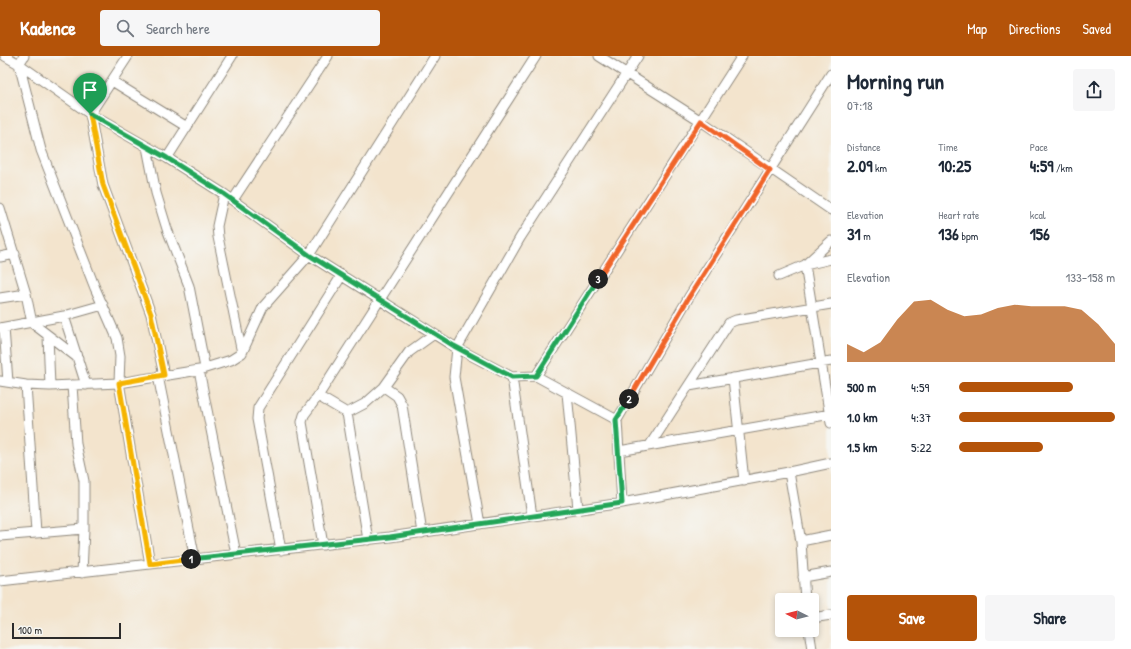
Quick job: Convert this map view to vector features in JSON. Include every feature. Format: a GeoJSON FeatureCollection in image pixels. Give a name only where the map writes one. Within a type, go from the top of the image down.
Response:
{"type":"FeatureCollection","features":[{"type":"Feature","properties":{"kind":"street"},"geometry":{"type":"LineString","coordinates":[[5,56],[21,60],[90,114],[167,158],[234,200],[309,255],[457,348],[512,377],[536,376],[616,420]]}},
{"type":"Feature","properties":{"kind":"street"},"geometry":{"type":"LineString","coordinates":[[128,56],[90,114],[103,185],[151,314],[195,559]]}},
{"type":"Feature","properties":{"kind":"street"},"geometry":{"type":"LineString","coordinates":[[167,158],[232,56]]}},
{"type":"Feature","properties":{"kind":"street"},"geometry":{"type":"LineString","coordinates":[[234,200],[328,56]]}},
{"type":"Feature","properties":{"kind":"street"},"geometry":{"type":"LineString","coordinates":[[103,305],[64,316],[2,328],[4,382],[50,386],[119,383],[202,369],[231,360],[242,353],[263,307],[309,255],[435,56]]}},
{"type":"Feature","properties":{"kind":"street"},"geometry":{"type":"LineString","coordinates":[[324,545],[302,422],[304,414],[318,396],[381,299],[536,56]]}},
{"type":"Feature","properties":{"kind":"street"},"geometry":{"type":"LineString","coordinates":[[599,56],[701,121],[770,170],[831,210]]}},
{"type":"Feature","properties":{"kind":"street"},"geometry":{"type":"LineString","coordinates":[[480,524],[454,377],[457,348],[520,238],[638,56]]}},
{"type":"Feature","properties":{"kind":"street"},"geometry":{"type":"LineString","coordinates":[[536,376],[742,56]]}},
{"type":"Feature","properties":{"kind":"street"},"geometry":{"type":"LineString","coordinates":[[21,60],[41,150],[65,215],[117,338],[120,356],[119,383],[150,564]]}},
{"type":"Feature","properties":{"kind":"street"},"geometry":{"type":"LineString","coordinates":[[622,503],[616,420],[689,297],[831,74]]}},
{"type":"Feature","properties":{"kind":"street"},"geometry":{"type":"LineString","coordinates":[[112,81],[187,126]]}},
{"type":"Feature","properties":{"kind":"street"},"geometry":{"type":"LineString","coordinates":[[147,147],[156,193],[167,228],[189,286],[202,369],[236,554]]}},
{"type":"Feature","properties":{"kind":"street"},"geometry":{"type":"LineString","coordinates":[[224,194],[217,226],[218,237],[242,353]]}},
{"type":"Feature","properties":{"kind":"street"},"geometry":{"type":"LineString","coordinates":[[0,208],[26,294],[32,323],[78,358]]}},
{"type":"Feature","properties":{"kind":"street"},"geometry":{"type":"LineString","coordinates":[[805,265],[831,241]]}},
{"type":"Feature","properties":{"kind":"street"},"geometry":{"type":"LineString","coordinates":[[0,258],[14,254]]}},
{"type":"Feature","properties":{"kind":"street"},"geometry":{"type":"LineString","coordinates":[[779,276],[805,265],[831,259]]}},
{"type":"Feature","properties":{"kind":"street"},"geometry":{"type":"LineString","coordinates":[[619,451],[739,430],[831,417],[826,362],[812,308],[805,265]]}},
{"type":"Feature","properties":{"kind":"street"},"geometry":{"type":"LineString","coordinates":[[281,550],[257,419],[258,408],[342,275]]}},
{"type":"Feature","properties":{"kind":"street"},"geometry":{"type":"LineString","coordinates":[[0,298],[26,294]]}},
{"type":"Feature","properties":{"kind":"street"},"geometry":{"type":"LineString","coordinates":[[650,445],[689,386],[724,328],[729,323],[736,320],[831,304]]}},
{"type":"Feature","properties":{"kind":"street"},"geometry":{"type":"LineString","coordinates":[[64,316],[86,384]]}},
{"type":"Feature","properties":{"kind":"street"},"geometry":{"type":"LineString","coordinates":[[347,413],[366,403],[384,387],[409,352],[434,334]]}},
{"type":"Feature","properties":{"kind":"street"},"geometry":{"type":"LineString","coordinates":[[48,336],[50,386]]}},
{"type":"Feature","properties":{"kind":"street"},"geometry":{"type":"LineString","coordinates":[[689,386],[826,362]]}},
{"type":"Feature","properties":{"kind":"street"},"geometry":{"type":"LineString","coordinates":[[512,377],[532,516]]}},
{"type":"Feature","properties":{"kind":"street"},"geometry":{"type":"LineString","coordinates":[[734,378],[744,481]]}},
{"type":"Feature","properties":{"kind":"street"},"geometry":{"type":"LineString","coordinates":[[26,385],[36,532]]}},
{"type":"Feature","properties":{"kind":"street"},"geometry":{"type":"LineString","coordinates":[[72,385],[76,444],[84,481],[82,573]]}},
{"type":"Feature","properties":{"kind":"street"},"geometry":{"type":"LineString","coordinates":[[384,387],[396,396],[402,405],[422,532]]}},
{"type":"Feature","properties":{"kind":"street"},"geometry":{"type":"LineString","coordinates":[[567,393],[578,509]]}},
{"type":"Feature","properties":{"kind":"street"},"geometry":{"type":"LineString","coordinates":[[318,396],[347,413]]}},
{"type":"Feature","properties":{"kind":"street"},"geometry":{"type":"LineString","coordinates":[[347,413],[368,540]]}},
{"type":"Feature","properties":{"kind":"street"},"geometry":{"type":"LineString","coordinates":[[0,581],[368,540],[622,503],[744,481],[831,463]]}},
{"type":"Feature","properties":{"kind":"street"},"geometry":{"type":"LineString","coordinates":[[789,472],[801,541],[804,593]]}},
{"type":"Feature","properties":{"kind":"street"},"geometry":{"type":"LineString","coordinates":[[0,536],[84,529]]}},
{"type":"Feature","properties":{"kind":"street"},"geometry":{"type":"LineString","coordinates":[[801,541],[831,535]]}},
{"type":"Feature","properties":{"kind":"street"},"geometry":{"type":"LineString","coordinates":[[803,577],[831,572]]}},
{"type":"Feature","properties":{"kind":"street"},"geometry":{"type":"LineString","coordinates":[[819,617],[831,615]]}},
{"type":"Feature","properties":{"kind":"street"},"geometry":{"type":"LineString","coordinates":[[810,637],[812,649]]}},
{"type":"Feature","properties":{"kind":"route"},"geometry":{"type":"LineString","coordinates":[[90,114],[167,158],[224,194],[309,255],[454,346],[512,377],[536,376],[701,121],[770,170],[689,297],[616,420],[622,503],[390,537],[150,564],[119,383],[164,375],[151,314],[103,185],[90,114]]}}]}
